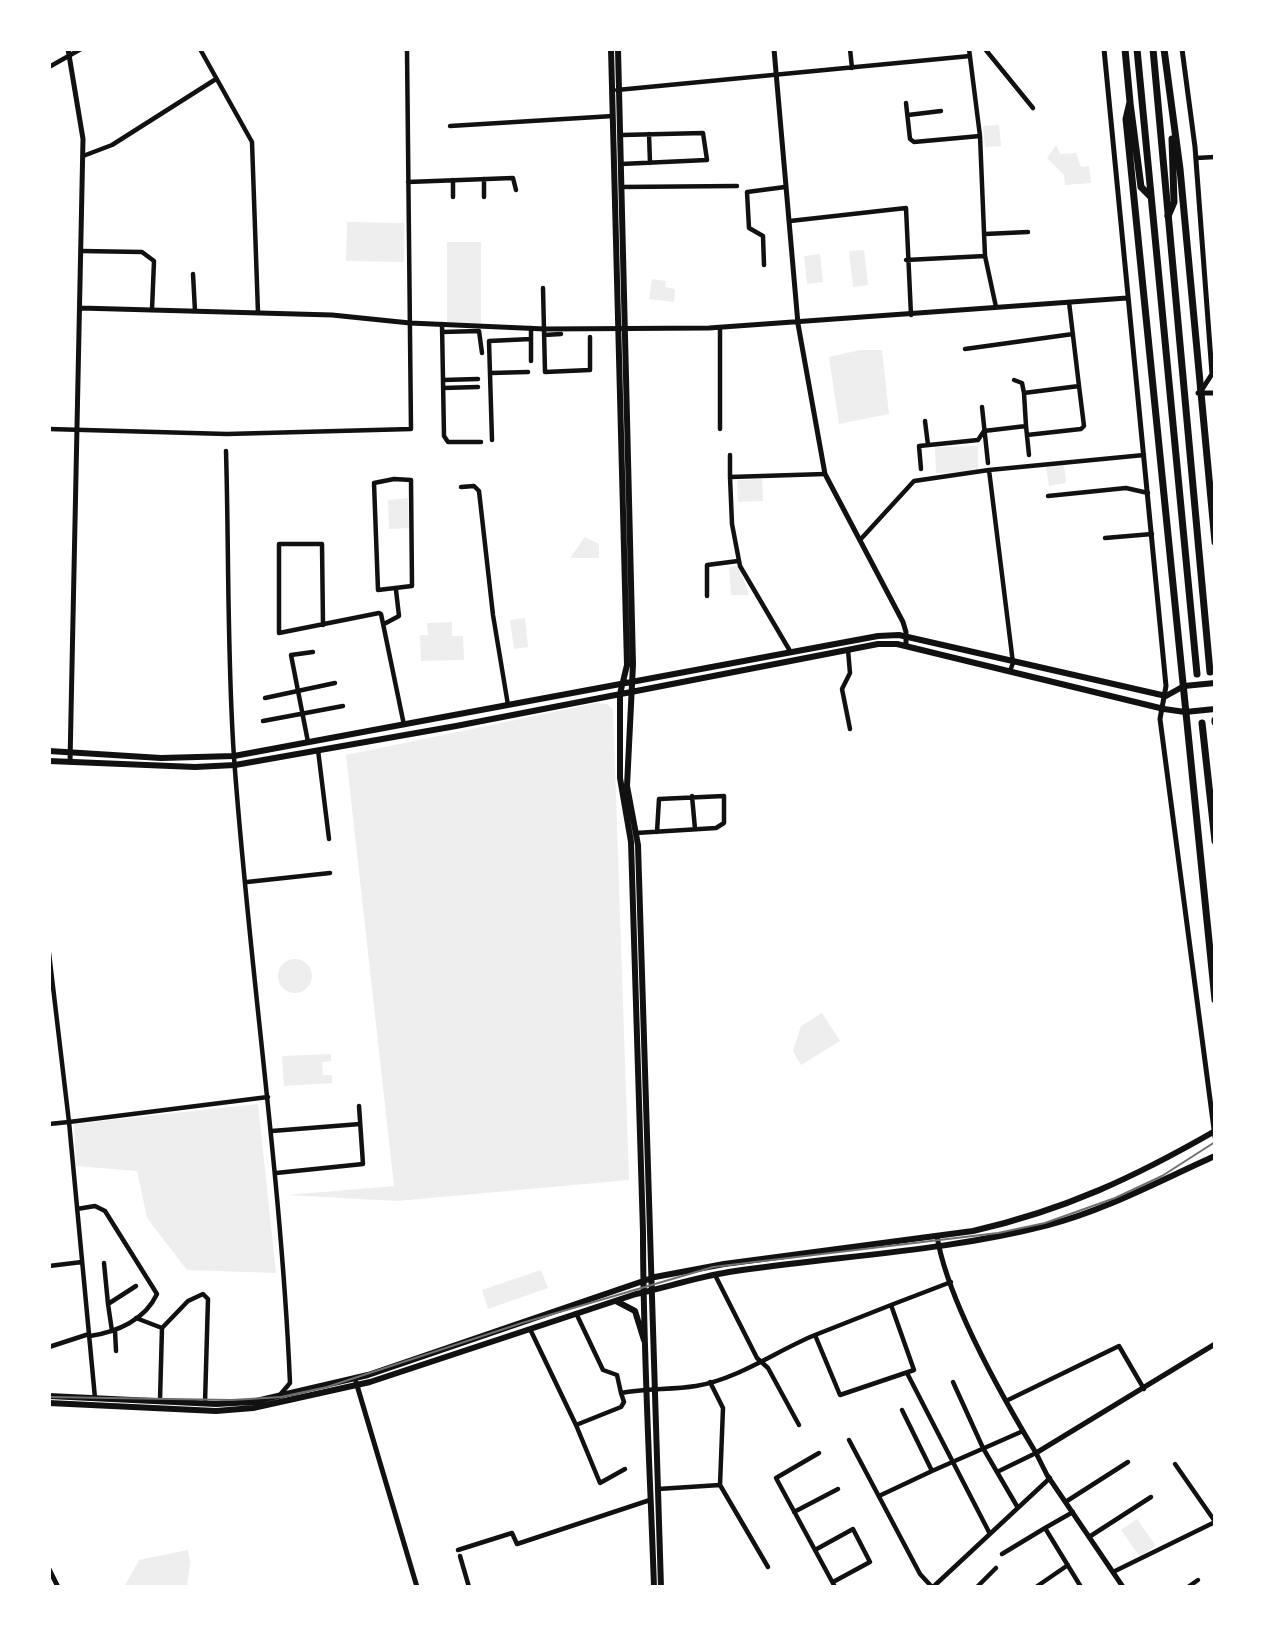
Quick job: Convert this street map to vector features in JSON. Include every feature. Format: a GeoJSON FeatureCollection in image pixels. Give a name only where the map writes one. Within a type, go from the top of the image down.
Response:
{"type":"FeatureCollection","features":[{"type":"Feature","properties":{"kind":"main road"},"geometry":{"type":"LineString","coordinates":[[611,49],[622,135],[627,665],[620,694],[620,778],[636,887],[651,1278],[651,1500],[654,1587]]}},
{"type":"Feature","properties":{"kind":"main road"},"geometry":{"type":"LineString","coordinates":[[618,49],[614,116],[634,683],[631,692],[627,786],[636,833],[641,1282],[652,1387],[661,1587]]}},
{"type":"Feature","properties":{"kind":"main road"},"geometry":{"type":"LineString","coordinates":[[1125,49],[1142,187],[1150,196]]}},
{"type":"Feature","properties":{"kind":"main road"},"geometry":{"type":"LineString","coordinates":[[1137,49],[1197,674]]}},
{"type":"Feature","properties":{"kind":"main road"},"geometry":{"type":"LineString","coordinates":[[1153,49],[1164,201],[1210,672]]}},
{"type":"Feature","properties":{"kind":"main road"},"geometry":{"type":"LineString","coordinates":[[1164,49],[1180,169],[1198,393],[1215,542]]}},
{"type":"Feature","properties":{"kind":"main road"},"geometry":{"type":"LineString","coordinates":[[1130,102],[1126,119],[1215,1000]]}},
{"type":"Feature","properties":{"kind":"main road"},"geometry":{"type":"LineString","coordinates":[[1166,219],[1174,202],[1172,124]]}},
{"type":"Feature","properties":{"kind":"main road"},"geometry":{"type":"LineString","coordinates":[[49,751],[161,758],[234,756],[509,707],[878,636],[907,637],[1166,696],[1184,686],[1215,683]]}},
{"type":"Feature","properties":{"kind":"main road"},"geometry":{"type":"LineString","coordinates":[[49,761],[235,765],[878,644],[906,646],[1164,709],[1185,712],[1215,709]]}},
{"type":"Feature","properties":{"kind":"main road"},"geometry":{"type":"LineString","coordinates":[[1202,723],[1215,842]]}},
{"type":"Feature","properties":{"kind":"main road"},"geometry":{"type":"LineString","coordinates":[[49,1396],[205,1403],[252,1402],[356,1382],[651,1278],[736,1262],[937,1236],[1012,1222],[1081,1199],[1139,1174],[1215,1131]]}},
{"type":"Feature","properties":{"kind":"main road"},"geometry":{"type":"LineString","coordinates":[[49,1403],[216,1411],[253,1409],[356,1382],[642,1292],[715,1275],[939,1245],[1051,1224],[1110,1202],[1215,1156]]}},
{"type":"Feature","properties":{"kind":"main road"},"geometry":{"type":"LineString","coordinates":[[615,1301],[635,1311],[647,1348]]}},
{"type":"Feature","properties":{"kind":"street"},"geometry":{"type":"LineString","coordinates":[[68,49],[83,139],[75,430],[71,762]]}},
{"type":"Feature","properties":{"kind":"street"},"geometry":{"type":"LineString","coordinates":[[49,67],[81,49]]}},
{"type":"Feature","properties":{"kind":"street"},"geometry":{"type":"LineString","coordinates":[[200,49],[252,142],[258,313]]}},
{"type":"Feature","properties":{"kind":"street"},"geometry":{"type":"LineString","coordinates":[[49,429],[228,434],[411,429],[407,49]]}},
{"type":"Feature","properties":{"kind":"street"},"geometry":{"type":"LineString","coordinates":[[774,49],[798,324],[825,474],[903,622],[907,637],[906,646]]}},
{"type":"Feature","properties":{"kind":"street"},"geometry":{"type":"LineString","coordinates":[[850,49],[852,68]]}},
{"type":"Feature","properties":{"kind":"street"},"geometry":{"type":"LineString","coordinates":[[969,49],[980,136],[985,256],[996,307]]}},
{"type":"Feature","properties":{"kind":"street"},"geometry":{"type":"LineString","coordinates":[[985,49],[1033,108]]}},
{"type":"Feature","properties":{"kind":"street"},"geometry":{"type":"LineString","coordinates":[[1104,49],[1153,534],[1166,696],[1160,719],[1215,1137]]}},
{"type":"Feature","properties":{"kind":"street"},"geometry":{"type":"LineString","coordinates":[[1182,49],[1196,158],[1212,374],[1207,385],[1198,393]]}},
{"type":"Feature","properties":{"kind":"street"},"geometry":{"type":"LineString","coordinates":[[616,90],[970,56]]}},
{"type":"Feature","properties":{"kind":"street"},"geometry":{"type":"LineString","coordinates":[[83,156],[112,145],[216,79]]}},
{"type":"Feature","properties":{"kind":"street"},"geometry":{"type":"LineString","coordinates":[[906,103],[910,139],[915,142],[980,136]]}},
{"type":"Feature","properties":{"kind":"street"},"geometry":{"type":"LineString","coordinates":[[908,115],[941,111]]}},
{"type":"Feature","properties":{"kind":"street"},"geometry":{"type":"LineString","coordinates":[[450,126],[614,116]]}},
{"type":"Feature","properties":{"kind":"street"},"geometry":{"type":"LineString","coordinates":[[621,164],[707,160],[703,133],[622,135]]}},
{"type":"Feature","properties":{"kind":"street"},"geometry":{"type":"LineString","coordinates":[[649,134],[650,163]]}},
{"type":"Feature","properties":{"kind":"street"},"geometry":{"type":"LineString","coordinates":[[1196,158],[1215,157]]}},
{"type":"Feature","properties":{"kind":"street"},"geometry":{"type":"LineString","coordinates":[[408,182],[513,178],[516,190]]}},
{"type":"Feature","properties":{"kind":"street"},"geometry":{"type":"LineString","coordinates":[[484,179],[484,197]]}},
{"type":"Feature","properties":{"kind":"street"},"geometry":{"type":"LineString","coordinates":[[453,180],[453,197]]}},
{"type":"Feature","properties":{"kind":"street"},"geometry":{"type":"LineString","coordinates":[[621,187],[737,186]]}},
{"type":"Feature","properties":{"kind":"street"},"geometry":{"type":"LineString","coordinates":[[764,265],[763,236],[750,228],[747,192],[785,187]]}},
{"type":"Feature","properties":{"kind":"street"},"geometry":{"type":"LineString","coordinates":[[790,221],[906,208],[906,260],[911,315]]}},
{"type":"Feature","properties":{"kind":"street"},"geometry":{"type":"LineString","coordinates":[[985,234],[1028,232]]}},
{"type":"Feature","properties":{"kind":"street"},"geometry":{"type":"LineString","coordinates":[[81,251],[142,252],[154,261],[152,310]]}},
{"type":"Feature","properties":{"kind":"street"},"geometry":{"type":"LineString","coordinates":[[906,260],[985,256]]}},
{"type":"Feature","properties":{"kind":"street"},"geometry":{"type":"LineString","coordinates":[[193,274],[195,311]]}},
{"type":"Feature","properties":{"kind":"street"},"geometry":{"type":"LineString","coordinates":[[543,288],[545,372],[548,374],[590,370],[590,337]]}},
{"type":"Feature","properties":{"kind":"street"},"geometry":{"type":"LineString","coordinates":[[545,332],[798,324],[1128,298]]}},
{"type":"Feature","properties":{"kind":"street"},"geometry":{"type":"LineString","coordinates":[[1027,435],[1081,429],[1084,426],[1069,302]]}},
{"type":"Feature","properties":{"kind":"street"},"geometry":{"type":"LineString","coordinates":[[80,308],[332,314],[442,324],[470,328],[481,333],[482,353]]}},
{"type":"Feature","properties":{"kind":"street"},"geometry":{"type":"LineString","coordinates":[[442,324],[444,436],[447,442],[481,442]]}},
{"type":"Feature","properties":{"kind":"street"},"geometry":{"type":"LineString","coordinates":[[442,332],[493,326],[531,328],[561,334]]}},
{"type":"Feature","properties":{"kind":"street"},"geometry":{"type":"LineString","coordinates":[[493,326],[494,340]]}},
{"type":"Feature","properties":{"kind":"street"},"geometry":{"type":"LineString","coordinates":[[531,328],[531,361]]}},
{"type":"Feature","properties":{"kind":"street"},"geometry":{"type":"LineString","coordinates":[[720,328],[720,429]]}},
{"type":"Feature","properties":{"kind":"street"},"geometry":{"type":"LineString","coordinates":[[965,348],[1073,334]]}},
{"type":"Feature","properties":{"kind":"street"},"geometry":{"type":"LineString","coordinates":[[492,440],[489,341],[531,339]]}},
{"type":"Feature","properties":{"kind":"street"},"geometry":{"type":"LineString","coordinates":[[491,373],[528,372]]}},
{"type":"Feature","properties":{"kind":"street"},"geometry":{"type":"LineString","coordinates":[[443,380],[478,379]]}},
{"type":"Feature","properties":{"kind":"street"},"geometry":{"type":"LineString","coordinates":[[1014,380],[1022,383],[1029,455]]}},
{"type":"Feature","properties":{"kind":"street"},"geometry":{"type":"LineString","coordinates":[[1024,393],[1079,386]]}},
{"type":"Feature","properties":{"kind":"street"},"geometry":{"type":"LineString","coordinates":[[443,388],[478,387]]}},
{"type":"Feature","properties":{"kind":"street"},"geometry":{"type":"LineString","coordinates":[[1198,393],[1215,393]]}},
{"type":"Feature","properties":{"kind":"street"},"geometry":{"type":"LineString","coordinates":[[982,407],[988,463]]}},
{"type":"Feature","properties":{"kind":"street"},"geometry":{"type":"LineString","coordinates":[[925,421],[928,445]]}},
{"type":"Feature","properties":{"kind":"street"},"geometry":{"type":"LineString","coordinates":[[921,469],[919,446],[978,440],[984,431],[1026,426]]}},
{"type":"Feature","properties":{"kind":"street"},"geometry":{"type":"LineString","coordinates":[[226,451],[234,756],[276,1173],[290,1383],[279,1396]]}},
{"type":"Feature","properties":{"kind":"street"},"geometry":{"type":"LineString","coordinates":[[730,455],[732,524],[738,561],[790,652]]}},
{"type":"Feature","properties":{"kind":"street"},"geometry":{"type":"LineString","coordinates":[[859,541],[914,481],[989,470],[1145,455]]}},
{"type":"Feature","properties":{"kind":"street"},"geometry":{"type":"LineString","coordinates":[[989,470],[1013,663],[1010,671]]}},
{"type":"Feature","properties":{"kind":"street"},"geometry":{"type":"LineString","coordinates":[[730,477],[825,474]]}},
{"type":"Feature","properties":{"kind":"street"},"geometry":{"type":"LineString","coordinates":[[410,479],[412,586],[396,590],[375,588],[374,483],[410,479]]}},
{"type":"Feature","properties":{"kind":"street"},"geometry":{"type":"LineString","coordinates":[[461,487],[474,486],[480,491],[493,615],[509,707]]}},
{"type":"Feature","properties":{"kind":"street"},"geometry":{"type":"LineString","coordinates":[[1048,496],[1126,488],[1149,493]]}},
{"type":"Feature","properties":{"kind":"street"},"geometry":{"type":"LineString","coordinates":[[1105,538],[1153,534]]}},
{"type":"Feature","properties":{"kind":"street"},"geometry":{"type":"LineString","coordinates":[[323,625],[322,544],[279,544],[279,633],[323,625],[379,613],[384,624],[404,726]]}},
{"type":"Feature","properties":{"kind":"street"},"geometry":{"type":"LineString","coordinates":[[707,596],[707,565],[738,561]]}},
{"type":"Feature","properties":{"kind":"street"},"geometry":{"type":"LineString","coordinates":[[384,624],[399,616],[396,590]]}},
{"type":"Feature","properties":{"kind":"street"},"geometry":{"type":"LineString","coordinates":[[848,649],[850,673],[843,682],[842,690],[850,729]]}},
{"type":"Feature","properties":{"kind":"street"},"geometry":{"type":"LineString","coordinates":[[308,743],[290,655],[313,652]]}},
{"type":"Feature","properties":{"kind":"street"},"geometry":{"type":"LineString","coordinates":[[265,698],[335,683]]}},
{"type":"Feature","properties":{"kind":"street"},"geometry":{"type":"LineString","coordinates":[[263,721],[343,706]]}},
{"type":"Feature","properties":{"kind":"street"},"geometry":{"type":"LineString","coordinates":[[318,749],[328,839]]}},
{"type":"Feature","properties":{"kind":"street"},"geometry":{"type":"LineString","coordinates":[[692,796],[695,829]]}},
{"type":"Feature","properties":{"kind":"street"},"geometry":{"type":"LineString","coordinates":[[636,833],[657,832],[716,828],[724,823],[724,796],[659,799],[657,832]]}},
{"type":"Feature","properties":{"kind":"street"},"geometry":{"type":"LineString","coordinates":[[247,883],[330,873]]}},
{"type":"Feature","properties":{"kind":"street"},"geometry":{"type":"LineString","coordinates":[[49,953],[69,1122],[95,1398]]}},
{"type":"Feature","properties":{"kind":"street"},"geometry":{"type":"LineString","coordinates":[[49,1124],[268,1097]]}},
{"type":"Feature","properties":{"kind":"street"},"geometry":{"type":"LineString","coordinates":[[276,1173],[363,1164],[359,1106]]}},
{"type":"Feature","properties":{"kind":"street"},"geometry":{"type":"LineString","coordinates":[[272,1131],[360,1125]]}},
{"type":"Feature","properties":{"kind":"street"},"geometry":{"type":"LineString","coordinates":[[49,1347],[114,1330],[145,1312],[157,1293],[105,1211],[95,1206],[77,1209]]}},
{"type":"Feature","properties":{"kind":"street"},"geometry":{"type":"LineString","coordinates":[[937,1236],[963,1312],[1006,1401],[1050,1478],[1123,1587]]}},
{"type":"Feature","properties":{"kind":"street"},"geometry":{"type":"LineString","coordinates":[[49,1266],[82,1262]]}},
{"type":"Feature","properties":{"kind":"street"},"geometry":{"type":"LineString","coordinates":[[103,1263],[116,1351]]}},
{"type":"Feature","properties":{"kind":"street"},"geometry":{"type":"LineString","coordinates":[[715,1275],[760,1361],[768,1368],[799,1425]]}},
{"type":"Feature","properties":{"kind":"street"},"geometry":{"type":"LineString","coordinates":[[621,1393],[652,1387],[696,1386],[710,1382],[815,1335],[952,1282]]}},
{"type":"Feature","properties":{"kind":"street"},"geometry":{"type":"LineString","coordinates":[[108,1304],[136,1286]]}},
{"type":"Feature","properties":{"kind":"street"},"geometry":{"type":"LineString","coordinates":[[160,1400],[162,1328],[188,1301],[197,1295],[207,1295],[205,1403]]}},
{"type":"Feature","properties":{"kind":"street"},"geometry":{"type":"LineString","coordinates":[[815,1335],[840,1395],[914,1370],[891,1305]]}},
{"type":"Feature","properties":{"kind":"street"},"geometry":{"type":"LineString","coordinates":[[576,1314],[603,1370],[617,1375],[624,1402],[621,1407],[576,1425]]}},
{"type":"Feature","properties":{"kind":"street"},"geometry":{"type":"LineString","coordinates":[[136,1318],[162,1328]]}},
{"type":"Feature","properties":{"kind":"street"},"geometry":{"type":"LineString","coordinates":[[530,1329],[576,1425],[600,1483],[625,1469]]}},
{"type":"Feature","properties":{"kind":"street"},"geometry":{"type":"LineString","coordinates":[[997,1472],[1036,1453],[1215,1345]]}},
{"type":"Feature","properties":{"kind":"street"},"geometry":{"type":"LineString","coordinates":[[1006,1401],[1119,1346],[1144,1389]]}},
{"type":"Feature","properties":{"kind":"street"},"geometry":{"type":"LineString","coordinates":[[907,1372],[990,1534]]}},
{"type":"Feature","properties":{"kind":"street"},"geometry":{"type":"LineString","coordinates":[[356,1382],[417,1587]]}},
{"type":"Feature","properties":{"kind":"street"},"geometry":{"type":"LineString","coordinates":[[710,1382],[723,1408],[720,1485],[768,1567]]}},
{"type":"Feature","properties":{"kind":"street"},"geometry":{"type":"LineString","coordinates":[[953,1382],[983,1448],[1018,1508]]}},
{"type":"Feature","properties":{"kind":"street"},"geometry":{"type":"LineString","coordinates":[[902,1410],[932,1471]]}},
{"type":"Feature","properties":{"kind":"street"},"geometry":{"type":"LineString","coordinates":[[878,1496],[1023,1431]]}},
{"type":"Feature","properties":{"kind":"street"},"geometry":{"type":"LineString","coordinates":[[849,1440],[920,1574],[932,1587],[1050,1478]]}},
{"type":"Feature","properties":{"kind":"street"},"geometry":{"type":"LineString","coordinates":[[815,1550],[853,1529],[870,1562],[834,1585],[794,1512],[776,1478],[820,1453]]}},
{"type":"Feature","properties":{"kind":"street"},"geometry":{"type":"LineString","coordinates":[[1067,1501],[1128,1462]]}},
{"type":"Feature","properties":{"kind":"street"},"geometry":{"type":"LineString","coordinates":[[1113,1572],[1215,1521],[1175,1464]]}},
{"type":"Feature","properties":{"kind":"street"},"geometry":{"type":"LineString","coordinates":[[658,1489],[720,1485]]}},
{"type":"Feature","properties":{"kind":"street"},"geometry":{"type":"LineString","coordinates":[[794,1512],[838,1489]]}},
{"type":"Feature","properties":{"kind":"street"},"geometry":{"type":"LineString","coordinates":[[1088,1537],[1151,1497]]}},
{"type":"Feature","properties":{"kind":"street"},"geometry":{"type":"LineString","coordinates":[[458,1550],[512,1533],[517,1544],[651,1500]]}},
{"type":"Feature","properties":{"kind":"street"},"geometry":{"type":"LineString","coordinates":[[1002,1554],[1073,1512]]}},
{"type":"Feature","properties":{"kind":"street"},"geometry":{"type":"LineString","coordinates":[[1045,1528],[1081,1587]]}},
{"type":"Feature","properties":{"kind":"street"},"geometry":{"type":"LineString","coordinates":[[460,1556],[469,1587]]}},
{"type":"Feature","properties":{"kind":"street"},"geometry":{"type":"LineString","coordinates":[[1036,1587],[1068,1565]]}},
{"type":"Feature","properties":{"kind":"street"},"geometry":{"type":"LineString","coordinates":[[977,1587],[996,1568]]}},
{"type":"Feature","properties":{"kind":"street"},"geometry":{"type":"LineString","coordinates":[[49,1569],[58,1587]]}},
{"type":"Feature","properties":{"kind":"street"},"geometry":{"type":"LineString","coordinates":[[1188,1587],[1198,1580]]}},
{"type":"Feature","properties":{"kind":"shaded area"},"geometry":{"type":"Polygon","coordinates":[[[999,125],[1001,146],[985,147],[983,126],[999,125]]]}},
{"type":"Feature","properties":{"kind":"shaded area"},"geometry":{"type":"Polygon","coordinates":[[[1056,145],[1060,154],[1076,153],[1081,167],[1089,166],[1091,183],[1065,185],[1064,175],[1047,158],[1056,145]]]}},
{"type":"Feature","properties":{"kind":"shaded area"},"geometry":{"type":"Polygon","coordinates":[[[347,222],[404,223],[404,262],[346,261],[347,222]]]}},
{"type":"Feature","properties":{"kind":"shaded area"},"geometry":{"type":"Polygon","coordinates":[[[447,242],[481,242],[481,323],[447,322],[447,242]]]}},
{"type":"Feature","properties":{"kind":"shaded area"},"geometry":{"type":"Polygon","coordinates":[[[864,250],[868,285],[853,287],[849,251],[864,250]]]}},
{"type":"Feature","properties":{"kind":"shaded area"},"geometry":{"type":"Polygon","coordinates":[[[820,254],[823,282],[807,284],[804,256],[820,254]]]}},
{"type":"Feature","properties":{"kind":"shaded area"},"geometry":{"type":"Polygon","coordinates":[[[652,279],[666,281],[665,287],[675,289],[674,302],[649,299],[652,279]]]}},
{"type":"Feature","properties":{"kind":"shaded area"},"geometry":{"type":"Polygon","coordinates":[[[860,350],[882,350],[889,414],[839,424],[829,357],[860,350]]]}},
{"type":"Feature","properties":{"kind":"shaded area"},"geometry":{"type":"Polygon","coordinates":[[[978,446],[978,472],[936,473],[935,447],[978,446]]]}},
{"type":"Feature","properties":{"kind":"shaded area"},"geometry":{"type":"Polygon","coordinates":[[[1064,465],[1066,483],[1049,486],[1046,467],[1064,465]]]}},
{"type":"Feature","properties":{"kind":"shaded area"},"geometry":{"type":"Polygon","coordinates":[[[762,479],[763,501],[738,502],[737,480],[762,479]]]}},
{"type":"Feature","properties":{"kind":"shaded area"},"geometry":{"type":"Polygon","coordinates":[[[408,498],[409,528],[389,529],[388,500],[408,498]]]}},
{"type":"Feature","properties":{"kind":"shaded area"},"geometry":{"type":"Polygon","coordinates":[[[585,537],[599,544],[599,558],[570,558],[585,537]]]}},
{"type":"Feature","properties":{"kind":"shaded area"},"geometry":{"type":"Polygon","coordinates":[[[739,566],[749,595],[731,595],[729,567],[739,566]]]}},
{"type":"Feature","properties":{"kind":"shaded area"},"geometry":{"type":"Polygon","coordinates":[[[525,618],[528,647],[514,649],[510,620],[525,618]]]}},
{"type":"Feature","properties":{"kind":"shaded area"},"geometry":{"type":"Polygon","coordinates":[[[452,622],[452,636],[463,636],[464,660],[421,661],[420,635],[428,635],[427,623],[452,622]]]}},
{"type":"Feature","properties":{"kind":"shaded area"},"geometry":{"type":"Polygon","coordinates":[[[597,703],[607,704],[613,709],[629,1180],[397,1201],[287,1195],[394,1186],[346,755],[597,703]]]}},
{"type":"Feature","properties":{"kind":"shaded area"},"geometry":{"type":"Polygon","coordinates":[[[295,959],[307,964],[312,976],[307,988],[295,993],[283,988],[278,976],[283,964],[295,959]]]}},
{"type":"Feature","properties":{"kind":"shaded area"},"geometry":{"type":"Polygon","coordinates":[[[822,1013],[840,1041],[801,1065],[793,1051],[801,1026],[822,1013]]]}},
{"type":"Feature","properties":{"kind":"shaded area"},"geometry":{"type":"Polygon","coordinates":[[[331,1054],[331,1061],[322,1062],[323,1075],[332,1075],[332,1083],[284,1086],[282,1056],[331,1054]]]}},
{"type":"Feature","properties":{"kind":"shaded area"},"geometry":{"type":"Polygon","coordinates":[[[258,1104],[276,1273],[187,1270],[147,1218],[137,1171],[76,1166],[74,1124],[258,1104]]]}},
{"type":"Feature","properties":{"kind":"shaded area"},"geometry":{"type":"Polygon","coordinates":[[[541,1270],[548,1288],[488,1309],[482,1290],[541,1270]]]}},
{"type":"Feature","properties":{"kind":"shaded area"},"geometry":{"type":"Polygon","coordinates":[[[1137,1519],[1156,1546],[1140,1557],[1121,1530],[1137,1519]]]}},
{"type":"Feature","properties":{"kind":"shaded area"},"geometry":{"type":"Polygon","coordinates":[[[188,1550],[190,1562],[187,1587],[124,1587],[139,1560],[188,1550]]]}},
{"type":"Feature","properties":{"kind":"railway"},"geometry":{"type":"LineString","coordinates":[[49,1397],[232,1400],[281,1397],[327,1387],[522,1323],[713,1267],[998,1233],[1045,1223],[1115,1198],[1162,1176],[1215,1142]]}}]}
